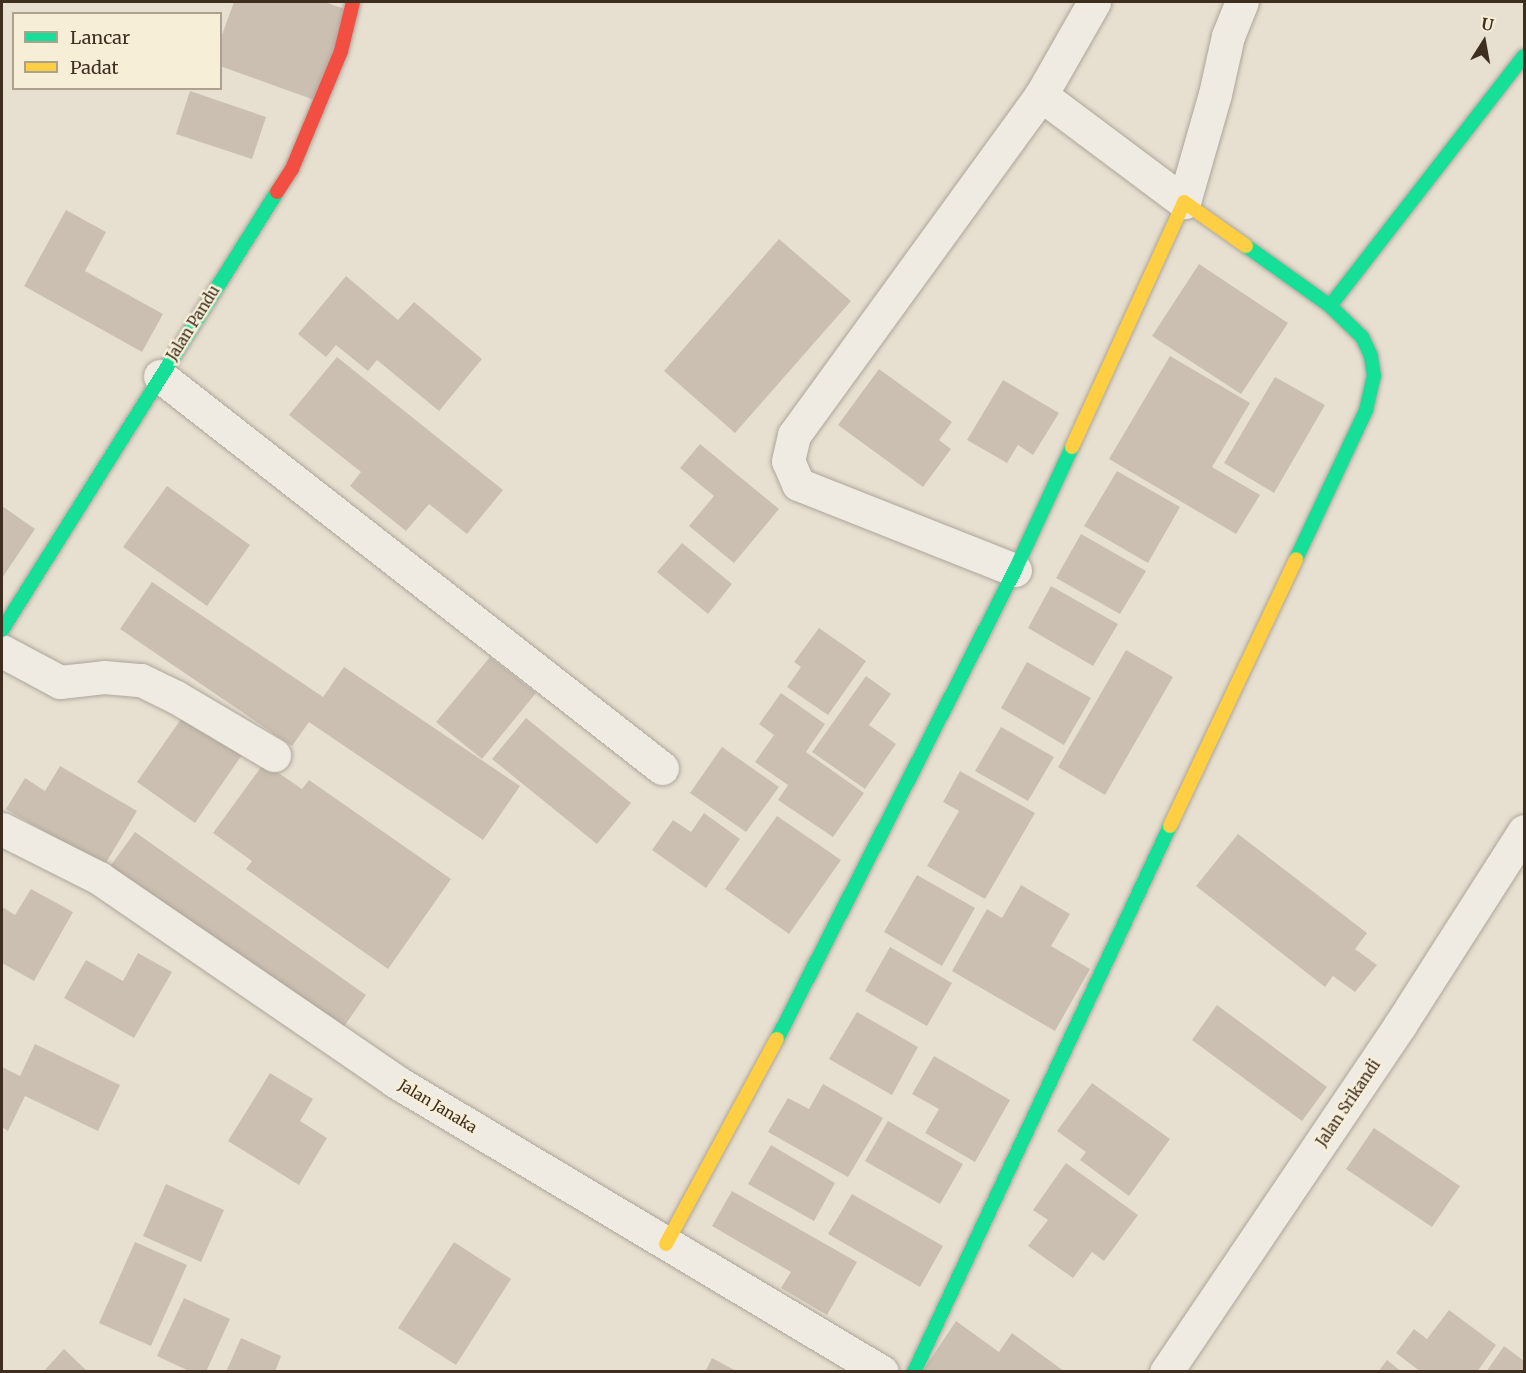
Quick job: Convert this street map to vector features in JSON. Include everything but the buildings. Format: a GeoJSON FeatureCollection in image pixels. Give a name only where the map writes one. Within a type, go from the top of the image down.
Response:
{"type":"FeatureCollection","features":[{"type":"Feature","properties":{"kind":"street","name":"Jalan Pandu"},"geometry":{"type":"LineString","coordinates":[[2,630],[292,169],[341,51],[353,2]]}},
{"type":"Feature","properties":{"kind":"street"},"geometry":{"type":"LineString","coordinates":[[1015,570],[798,484],[788,461],[794,435],[1041,95],[1094,2]]}},
{"type":"Feature","properties":{"kind":"street"},"geometry":{"type":"LineString","coordinates":[[666,1244],[816,966],[1015,570],[1184,202],[1215,94],[1228,36],[1242,2]]}},
{"type":"Feature","properties":{"kind":"street"},"geometry":{"type":"LineString","coordinates":[[1330,306],[1524,56]]}},
{"type":"Feature","properties":{"kind":"street"},"geometry":{"type":"LineString","coordinates":[[914,1371],[1366,410],[1374,376],[1371,356],[1362,337],[1330,306],[1184,202],[1041,95]]}},
{"type":"Feature","properties":{"kind":"street"},"geometry":{"type":"LineString","coordinates":[[160,376],[662,768]]}},
{"type":"Feature","properties":{"kind":"street"},"geometry":{"type":"LineString","coordinates":[[2,651],[60,682],[104,677],[141,680],[274,755]]}},
{"type":"Feature","properties":{"kind":"street","name":"Jalan Janaka"},"geometry":{"type":"LineString","coordinates":[[2,829],[99,878],[395,1081],[882,1371]]}},
{"type":"Feature","properties":{"kind":"street","name":"Jalan Srikandi"},"geometry":{"type":"LineString","coordinates":[[1166,1371],[1400,1025],[1524,831]]}},
{"type":"Feature","properties":{"kind":"traffic: fast"},"geometry":{"type":"LineString","coordinates":[[1296,559],[1366,410],[1374,376],[1371,356],[1362,337],[1330,306],[1524,56]]}},
{"type":"Feature","properties":{"kind":"traffic: fast"},"geometry":{"type":"LineString","coordinates":[[2,630],[277,192]]}},
{"type":"Feature","properties":{"kind":"traffic: fast"},"geometry":{"type":"LineString","coordinates":[[1246,246],[1330,306]]}},
{"type":"Feature","properties":{"kind":"traffic: fast"},"geometry":{"type":"LineString","coordinates":[[777,1039],[1015,570],[1072,447]]}},
{"type":"Feature","properties":{"kind":"traffic: fast"},"geometry":{"type":"LineString","coordinates":[[914,1372],[1170,826]]}},
{"type":"Feature","properties":{"kind":"traffic: slow"},"geometry":{"type":"LineString","coordinates":[[1072,447],[1184,202],[1246,246]]}},
{"type":"Feature","properties":{"kind":"traffic: slow"},"geometry":{"type":"LineString","coordinates":[[1170,826],[1296,559]]}},
{"type":"Feature","properties":{"kind":"traffic: slow"},"geometry":{"type":"LineString","coordinates":[[666,1244],[777,1039]]}},
{"type":"Feature","properties":{"kind":"traffic: jam"},"geometry":{"type":"LineString","coordinates":[[277,192],[292,169],[341,51],[353,2]]}}]}
